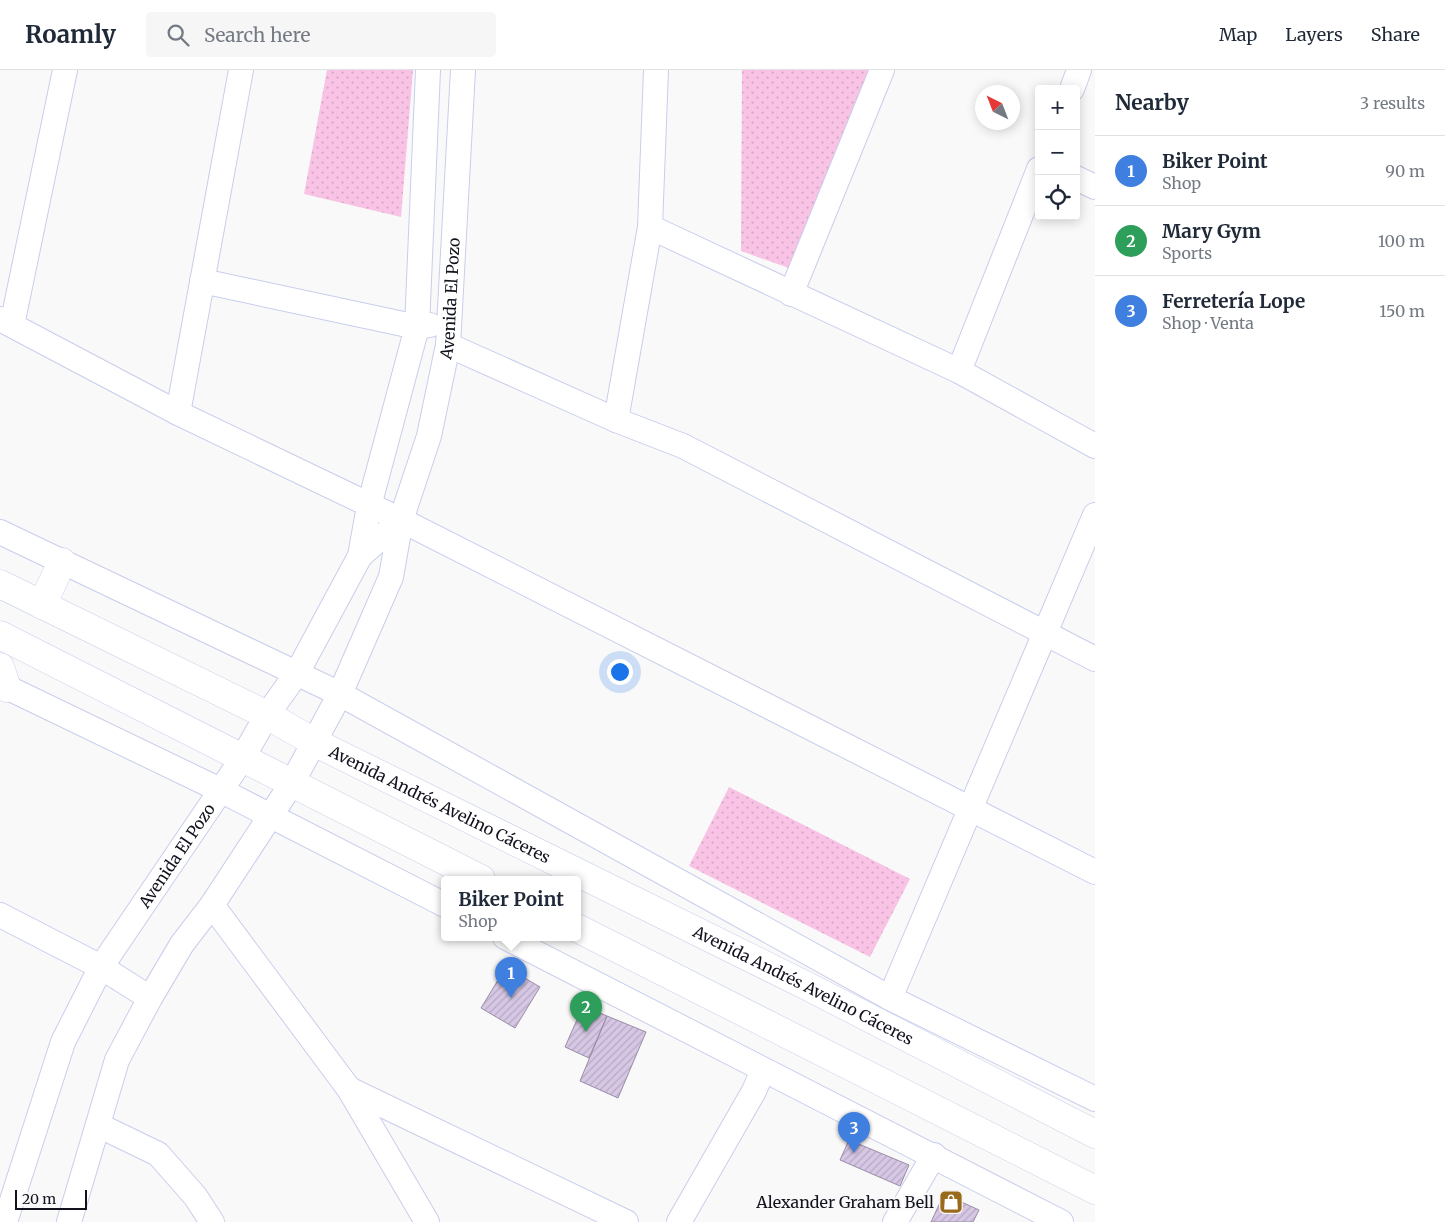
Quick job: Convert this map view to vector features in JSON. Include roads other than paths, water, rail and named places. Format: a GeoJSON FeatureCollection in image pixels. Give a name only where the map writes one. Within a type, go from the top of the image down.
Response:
{"type":"FeatureCollection","features":[{"type":"Feature","properties":{"kind":"main road"},"geometry":{"type":"LineString","coordinates":[[42,605],[62,562]]}},
{"type":"Feature","properties":{"kind":"main road","name":"Avenida Andrés Avelino Cáceres"},"geometry":{"type":"LineString","coordinates":[[0,584],[267,715],[314,742],[561,872]]}},
{"type":"Feature","properties":{"kind":"main road"},"geometry":{"type":"LineString","coordinates":[[0,635],[474,876]]}},
{"type":"Feature","properties":{"kind":"main road","name":"Avenida Andrés Avelino Cáceres"},"geometry":{"type":"LineString","coordinates":[[581,881],[807,986],[1095,1134]]}},
{"type":"Feature","properties":{"kind":"main road"},"geometry":{"type":"LineString","coordinates":[[581,930],[1095,1190]]}},
{"type":"Feature","properties":{"kind":"street"},"geometry":{"type":"LineString","coordinates":[[65,70],[6,322],[178,413],[401,520],[1095,872]]}},
{"type":"Feature","properties":{"kind":"street"},"geometry":{"type":"LineString","coordinates":[[178,413],[241,70]]}},
{"type":"Feature","properties":{"kind":"street"},"geometry":{"type":"LineString","coordinates":[[360,556],[369,506],[417,327],[428,70]]}},
{"type":"Feature","properties":{"kind":"street","name":"Avenida El Pozo"},"geometry":{"type":"LineString","coordinates":[[69,1222],[117,1060],[150,998],[182,944],[212,905],[292,783],[340,694],[391,577],[401,520],[429,436],[448,344],[464,70]]}},
{"type":"Feature","properties":{"kind":"street"},"geometry":{"type":"LineString","coordinates":[[616,420],[650,227],[656,70]]}},
{"type":"Feature","properties":{"kind":"street"},"geometry":{"type":"LineString","coordinates":[[791,294],[882,70]]}},
{"type":"Feature","properties":{"kind":"street"},"geometry":{"type":"LineString","coordinates":[[1073,85],[1079,70]]}},
{"type":"Feature","properties":{"kind":"street"},"geometry":{"type":"LineString","coordinates":[[960,371],[1037,175]]}},
{"type":"Feature","properties":{"kind":"street"},"geometry":{"type":"LineString","coordinates":[[1080,180],[1095,187]]}},
{"type":"Feature","properties":{"kind":"street"},"geometry":{"type":"LineString","coordinates":[[650,227],[960,371],[1095,446]]}},
{"type":"Feature","properties":{"kind":"street"},"geometry":{"type":"LineString","coordinates":[[202,281],[417,327],[449,321]]}},
{"type":"Feature","properties":{"kind":"street"},"geometry":{"type":"LineString","coordinates":[[448,344],[616,420],[683,446],[1095,659]]}},
{"type":"Feature","properties":{"kind":"street"},"geometry":{"type":"LineString","coordinates":[[890,998],[1095,515]]}},
{"type":"Feature","properties":{"kind":"street","name":"Avenida El Pozo"},"geometry":{"type":"LineString","coordinates":[[5,1222],[63,1042],[100,967],[242,759],[267,715],[297,673],[360,556],[401,520]]}},
{"type":"Feature","properties":{"kind":"street"},"geometry":{"type":"LineString","coordinates":[[0,532],[340,694],[890,998],[1095,1099]]}},
{"type":"Feature","properties":{"kind":"street"},"geometry":{"type":"LineString","coordinates":[[2,680],[441,903]]}},
{"type":"Feature","properties":{"kind":"street"},"geometry":{"type":"LineString","coordinates":[[212,905],[349,1089],[427,1222]]}},
{"type":"Feature","properties":{"kind":"street"},"geometry":{"type":"LineString","coordinates":[[0,915],[100,967],[150,998]]}},
{"type":"Feature","properties":{"kind":"street"},"geometry":{"type":"LineString","coordinates":[[513,941],[763,1070],[934,1155],[1061,1222]]}},
{"type":"Feature","properties":{"kind":"street"},"geometry":{"type":"LineString","coordinates":[[679,1222],[754,1091],[763,1070]]}},
{"type":"Feature","properties":{"kind":"street"},"geometry":{"type":"LineString","coordinates":[[349,1089],[626,1222]]}},
{"type":"Feature","properties":{"kind":"street"},"geometry":{"type":"LineString","coordinates":[[98,1125],[158,1154],[195,1196],[212,1222]]}},
{"type":"Feature","properties":{"kind":"street"},"geometry":{"type":"LineString","coordinates":[[895,1222],[934,1155]]}},
{"type":"Feature","properties":{"kind":"place","name":"Biker Point"},"geometry":{"type":"Point","coordinates":[511,998]}},
{"type":"Feature","properties":{"kind":"place","name":"Mary Gym"},"geometry":{"type":"Point","coordinates":[586,1032]}},
{"type":"Feature","properties":{"kind":"place","name":"Ferretería Lope"},"geometry":{"type":"Point","coordinates":[854,1153]}},
{"type":"Feature","properties":{"kind":"place","name":"Alexander Graham Bell"},"geometry":{"type":"Point","coordinates":[951,1202]}}]}
